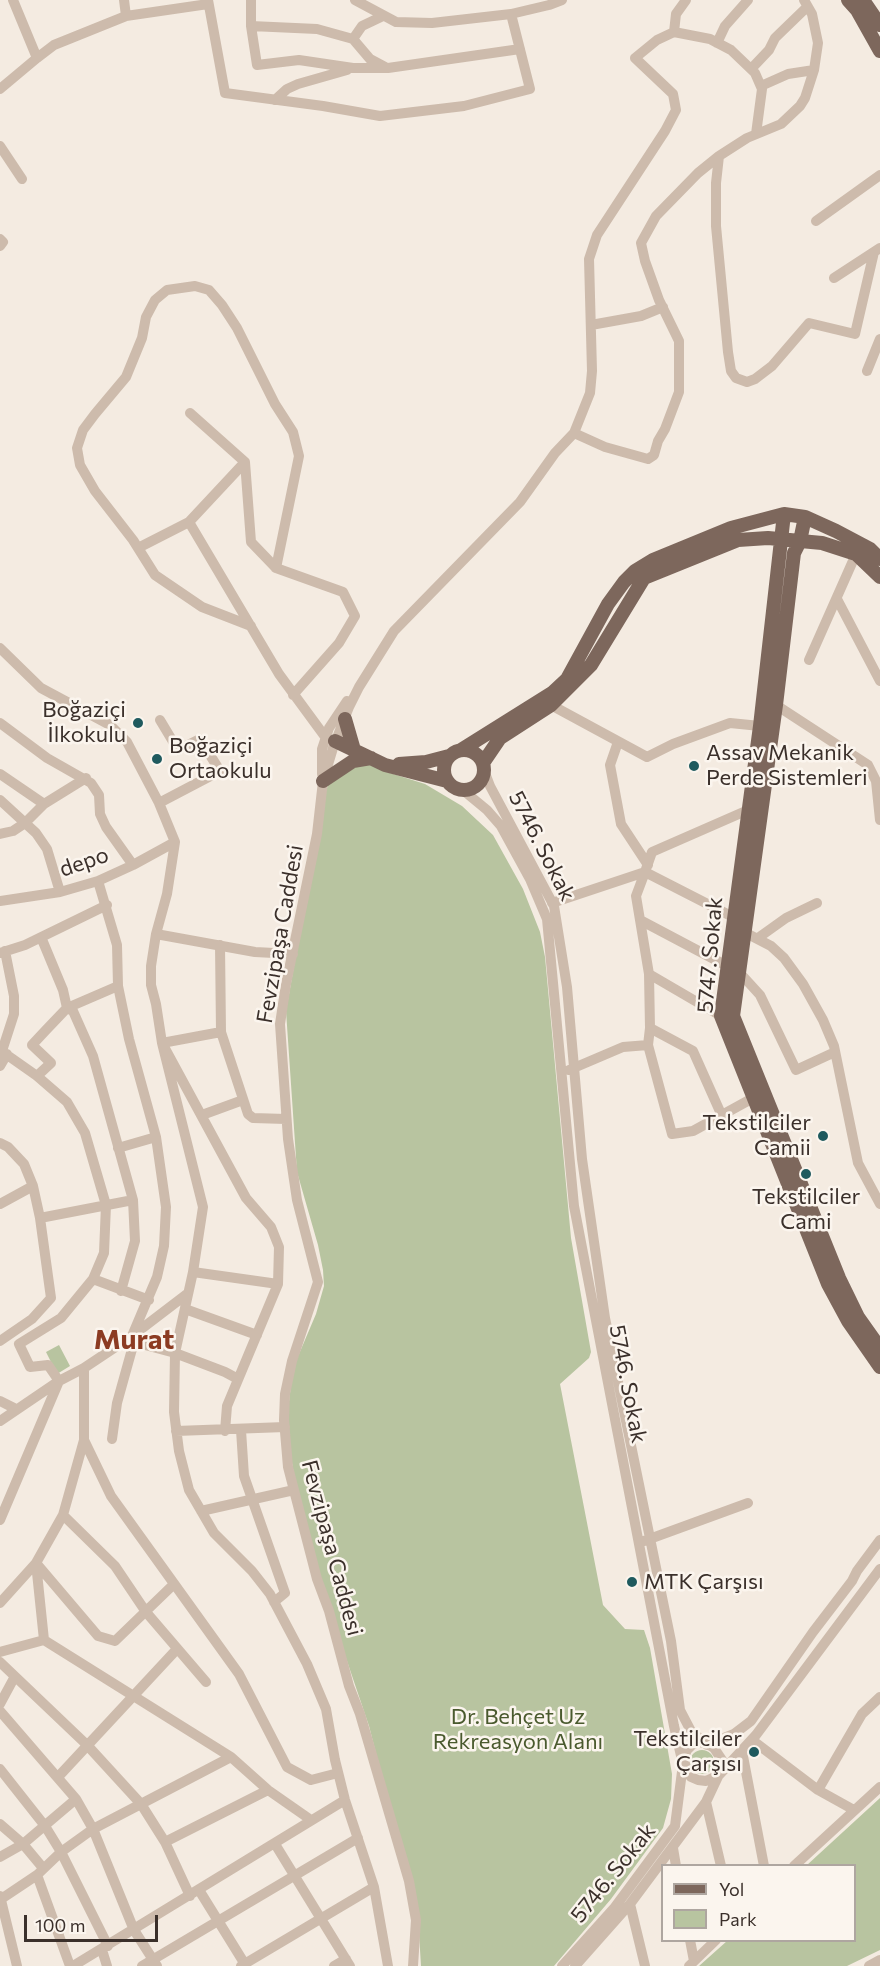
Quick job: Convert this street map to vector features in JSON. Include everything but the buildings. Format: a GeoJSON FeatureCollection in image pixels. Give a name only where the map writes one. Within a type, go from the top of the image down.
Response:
{"type":"FeatureCollection","features":[{"type":"Feature","properties":{"kind":"main road"},"geometry":{"type":"LineString","coordinates":[[848,0],[857,10],[880,51]]}},
{"type":"Feature","properties":{"kind":"main road"},"geometry":{"type":"LineString","coordinates":[[863,0],[880,25]]}},
{"type":"Feature","properties":{"kind":"main road"},"geometry":{"type":"LineString","coordinates":[[385,765],[426,762],[455,753],[552,693],[567,679],[608,604],[624,582],[635,571],[653,560],[731,528],[784,514],[805,517],[836,531],[870,549],[880,559]]}},
{"type":"Feature","properties":{"kind":"main road","name":"5747. Sokak"},"geometry":{"type":"LineString","coordinates":[[784,514],[760,726],[733,917],[733,1016],[838,1278],[858,1317],[880,1348]]}},
{"type":"Feature","properties":{"kind":"main road","name":"5747. Sokak"},"geometry":{"type":"LineString","coordinates":[[805,517],[800,541],[794,553],[776,705],[744,932],[721,1016],[828,1284],[848,1322],[880,1367]]}},
{"type":"Feature","properties":{"kind":"main road"},"geometry":{"type":"LineString","coordinates":[[331,740],[385,765],[447,781],[457,790],[475,788],[480,784],[484,768],[500,738],[551,705],[591,665],[644,578],[738,540],[781,538],[822,543],[856,554],[880,577]]}},
{"type":"Feature","properties":{"kind":"main road"},"geometry":{"type":"LineString","coordinates":[[345,719],[354,750]]}},
{"type":"Feature","properties":{"kind":"main road"},"geometry":{"type":"LineString","coordinates":[[455,753],[474,753],[484,768]]}},
{"type":"Feature","properties":{"kind":"main road"},"geometry":{"type":"LineString","coordinates":[[447,781],[444,768],[455,753]]}},
{"type":"Feature","properties":{"kind":"main road"},"geometry":{"type":"LineString","coordinates":[[323,781],[353,761],[371,758]]}},
{"type":"Feature","properties":{"kind":"street"},"geometry":{"type":"LineString","coordinates":[[14,0],[37,58]]}},
{"type":"Feature","properties":{"kind":"street"},"geometry":{"type":"LineString","coordinates":[[124,0],[126,16]]}},
{"type":"Feature","properties":{"kind":"street"},"geometry":{"type":"LineString","coordinates":[[251,0],[251,26],[257,65],[299,60],[353,68],[388,68],[520,48]]}},
{"type":"Feature","properties":{"kind":"street"},"geometry":{"type":"LineString","coordinates":[[355,0],[396,22],[432,23],[511,14],[561,0]]}},
{"type":"Feature","properties":{"kind":"street"},"geometry":{"type":"LineString","coordinates":[[674,32],[676,14],[686,0]]}},
{"type":"Feature","properties":{"kind":"street"},"geometry":{"type":"LineString","coordinates":[[717,43],[725,26],[748,0]]}},
{"type":"Feature","properties":{"kind":"street"},"geometry":{"type":"LineString","coordinates":[[0,89],[54,45],[126,16],[208,2],[225,93],[380,116],[464,106],[530,89],[511,14]]}},
{"type":"Feature","properties":{"kind":"street"},"geometry":{"type":"LineString","coordinates":[[574,433],[604,447],[648,459],[654,455],[679,392],[679,341],[645,261],[641,243],[656,216],[676,193],[719,156],[756,134],[781,124],[800,106],[814,70],[818,43],[812,14],[805,3],[775,38],[769,50],[751,69]]}},
{"type":"Feature","properties":{"kind":"street"},"geometry":{"type":"LineString","coordinates":[[353,39],[362,26],[384,16]]}},
{"type":"Feature","properties":{"kind":"street"},"geometry":{"type":"LineString","coordinates":[[251,26],[317,29],[353,39],[370,59],[388,68]]}},
{"type":"Feature","properties":{"kind":"street"},"geometry":{"type":"LineString","coordinates":[[331,740],[345,719],[359,687],[394,631],[520,502],[555,453],[574,433],[590,393],[592,371],[589,258],[597,235],[665,131],[676,110],[673,94],[635,58],[657,40],[674,32],[710,39],[731,50],[755,73],[761,86],[756,134]]}},
{"type":"Feature","properties":{"kind":"street"},"geometry":{"type":"LineString","coordinates":[[275,100],[287,89],[298,84],[353,68]]}},
{"type":"Feature","properties":{"kind":"street"},"geometry":{"type":"LineString","coordinates":[[761,86],[788,74],[814,70]]}},
{"type":"Feature","properties":{"kind":"street"},"geometry":{"type":"LineString","coordinates":[[0,146],[22,179]]}},
{"type":"Feature","properties":{"kind":"street"},"geometry":{"type":"LineString","coordinates":[[719,156],[716,183],[716,226],[728,352],[731,371],[736,378],[747,382],[755,379],[772,366],[809,323],[855,334],[877,250]]}},
{"type":"Feature","properties":{"kind":"street"},"geometry":{"type":"LineString","coordinates":[[816,221],[880,175]]}},
{"type":"Feature","properties":{"kind":"street"},"geometry":{"type":"LineString","coordinates":[[0,239],[3,242],[0,246]]}},
{"type":"Feature","properties":{"kind":"street"},"geometry":{"type":"LineString","coordinates":[[834,278],[877,250]]}},
{"type":"Feature","properties":{"kind":"street"},"geometry":{"type":"LineString","coordinates":[[251,626],[202,607],[155,575],[138,548],[95,491],[80,465],[77,448],[83,430],[126,377],[142,338],[146,317],[155,300],[167,290],[195,286],[209,290],[237,328],[275,404],[293,432],[299,456],[276,568]]}},
{"type":"Feature","properties":{"kind":"street"},"geometry":{"type":"LineString","coordinates":[[591,326],[641,316],[663,307]]}},
{"type":"Feature","properties":{"kind":"street"},"geometry":{"type":"LineString","coordinates":[[867,371],[880,339]]}},
{"type":"Feature","properties":{"kind":"street"},"geometry":{"type":"LineString","coordinates":[[190,413],[245,462],[251,542],[276,568],[343,592],[354,616],[339,643],[293,695]]}},
{"type":"Feature","properties":{"kind":"street"},"geometry":{"type":"LineString","coordinates":[[138,548],[189,522],[245,462]]}},
{"type":"Feature","properties":{"kind":"street"},"geometry":{"type":"LineString","coordinates":[[189,522],[293,695],[331,740]]}},
{"type":"Feature","properties":{"kind":"street"},"geometry":{"type":"LineString","coordinates":[[809,660],[856,554]]}},
{"type":"Feature","properties":{"kind":"street"},"geometry":{"type":"LineString","coordinates":[[837,599],[880,681]]}},
{"type":"Feature","properties":{"kind":"street"},"geometry":{"type":"LineString","coordinates":[[0,648],[41,688],[110,725],[127,742],[159,803],[175,842],[167,894],[156,934],[151,966],[151,985],[162,1043],[203,1207],[193,1272],[175,1353],[174,1412],[179,1451],[189,1490],[214,1533],[252,1571],[274,1602],[307,1664],[326,1709],[345,1800],[374,1887],[388,1966]]}},
{"type":"Feature","properties":{"kind":"street"},"geometry":{"type":"LineString","coordinates":[[331,740],[329,728],[359,687]]}},
{"type":"Feature","properties":{"kind":"street"},"geometry":{"type":"LineString","coordinates":[[551,705],[647,757],[672,744],[730,723],[760,726]]}},
{"type":"Feature","properties":{"kind":"street"},"geometry":{"type":"LineString","coordinates":[[776,705],[868,765],[876,782],[880,820]]}},
{"type":"Feature","properties":{"kind":"street"},"geometry":{"type":"LineString","coordinates":[[159,803],[220,771],[200,739],[178,750],[160,720]]}},
{"type":"Feature","properties":{"kind":"street"},"geometry":{"type":"LineString","coordinates":[[0,723],[47,758],[86,778],[99,795],[100,814],[106,827],[133,865]]}},
{"type":"Feature","properties":{"kind":"street","name":"Fevzipaşa Caddesi"},"geometry":{"type":"LineString","coordinates":[[331,740],[323,781],[317,834],[280,1024],[288,1139],[297,1200],[318,1282],[291,1361],[285,1394],[285,1427],[288,1467],[316,1580],[329,1611],[349,1686],[360,1714],[408,1881],[416,1920],[413,1966]]}},
{"type":"Feature","properties":{"kind":"street"},"geometry":{"type":"LineString","coordinates":[[618,742],[610,765],[621,824],[646,868],[733,917]]}},
{"type":"Feature","properties":{"kind":"street","name":"5746. Sokak"},"geometry":{"type":"LineString","coordinates":[[484,768],[489,786],[552,903],[567,987],[582,1159],[605,1318],[674,1726],[683,1764],[675,1826],[615,1907],[561,1966]]}},
{"type":"Feature","properties":{"kind":"street"},"geometry":{"type":"LineString","coordinates":[[0,774],[44,804]]}},
{"type":"Feature","properties":{"kind":"street"},"geometry":{"type":"LineString","coordinates":[[0,834],[13,831],[25,823],[44,804],[86,778]]}},
{"type":"Feature","properties":{"kind":"street","name":"5746. Sokak"},"geometry":{"type":"LineString","coordinates":[[464,791],[487,810],[501,826],[541,903],[546,919],[574,1206],[644,1541],[671,1641],[680,1710],[692,1733],[719,1753],[722,1768],[706,1802],[673,1848],[630,1904],[575,1966]]}},
{"type":"Feature","properties":{"kind":"street"},"geometry":{"type":"LineString","coordinates":[[0,800],[36,833],[47,849],[60,892]]}},
{"type":"Feature","properties":{"kind":"street"},"geometry":{"type":"LineString","coordinates":[[748,810],[652,852],[636,897],[649,974],[648,1045],[672,1134],[693,1131],[753,1098]]}},
{"type":"Feature","properties":{"kind":"street","name":"depo"},"geometry":{"type":"LineString","coordinates":[[0,901],[60,892],[98,880],[133,865],[175,842]]}},
{"type":"Feature","properties":{"kind":"street"},"geometry":{"type":"LineString","coordinates":[[552,903],[646,868]]}},
{"type":"Feature","properties":{"kind":"street"},"geometry":{"type":"LineString","coordinates":[[98,880],[117,945],[118,986],[129,1039],[156,1137],[165,1217],[164,1246],[157,1277],[133,1339],[117,1403],[112,1439]]}},
{"type":"Feature","properties":{"kind":"street"},"geometry":{"type":"LineString","coordinates":[[758,938],[786,918],[817,903]]}},
{"type":"Feature","properties":{"kind":"street"},"geometry":{"type":"LineString","coordinates":[[0,1066],[14,1014],[14,996],[3,952],[25,945],[107,905]]}},
{"type":"Feature","properties":{"kind":"street"},"geometry":{"type":"LineString","coordinates":[[640,920],[733,969],[760,995],[795,1070],[835,1052]]}},
{"type":"Feature","properties":{"kind":"street"},"geometry":{"type":"LineString","coordinates":[[744,932],[758,938],[784,958],[803,984],[824,1020],[835,1052],[858,1163],[880,1204]]}},
{"type":"Feature","properties":{"kind":"street"},"geometry":{"type":"LineString","coordinates":[[156,934],[255,952],[293,954]]}},
{"type":"Feature","properties":{"kind":"street"},"geometry":{"type":"LineString","coordinates":[[41,937],[67,1001],[67,1008]]}},
{"type":"Feature","properties":{"kind":"street"},"geometry":{"type":"LineString","coordinates":[[220,945],[221,1032],[243,1100],[251,1118],[286,1119]]}},
{"type":"Feature","properties":{"kind":"street"},"geometry":{"type":"LineString","coordinates":[[649,974],[721,1016]]}},
{"type":"Feature","properties":{"kind":"street"},"geometry":{"type":"LineString","coordinates":[[37,1076],[51,1063],[32,1045],[67,1008],[118,986]]}},
{"type":"Feature","properties":{"kind":"street"},"geometry":{"type":"LineString","coordinates":[[67,1008],[73,1011],[93,1056],[133,1200],[135,1241],[121,1291]]}},
{"type":"Feature","properties":{"kind":"street"},"geometry":{"type":"LineString","coordinates":[[650,1028],[693,1052],[722,1116]]}},
{"type":"Feature","properties":{"kind":"street"},"geometry":{"type":"LineString","coordinates":[[162,1043],[221,1032]]}},
{"type":"Feature","properties":{"kind":"street"},"geometry":{"type":"LineString","coordinates":[[162,1043],[246,1198],[271,1227],[279,1247],[278,1284],[227,1406],[225,1431]]}},
{"type":"Feature","properties":{"kind":"street"},"geometry":{"type":"LineString","coordinates":[[561,1072],[574,1069],[622,1047],[648,1045]]}},
{"type":"Feature","properties":{"kind":"street"},"geometry":{"type":"LineString","coordinates":[[3,1052],[37,1076],[67,1102],[84,1133],[106,1205],[104,1253],[93,1280],[62,1318],[19,1344],[30,1367],[48,1365],[59,1381]]}},
{"type":"Feature","properties":{"kind":"street"},"geometry":{"type":"LineString","coordinates":[[202,1115],[243,1100]]}},
{"type":"Feature","properties":{"kind":"street"},"geometry":{"type":"LineString","coordinates":[[118,1148],[156,1137]]}},
{"type":"Feature","properties":{"kind":"street"},"geometry":{"type":"LineString","coordinates":[[0,1143],[8,1147],[24,1164],[33,1186],[40,1218],[51,1298],[33,1319],[0,1340]]}},
{"type":"Feature","properties":{"kind":"street"},"geometry":{"type":"LineString","coordinates":[[0,1204],[33,1186]]}},
{"type":"Feature","properties":{"kind":"street"},"geometry":{"type":"LineString","coordinates":[[40,1218],[133,1200]]}},
{"type":"Feature","properties":{"kind":"street"},"geometry":{"type":"LineString","coordinates":[[193,1272],[278,1284]]}},
{"type":"Feature","properties":{"kind":"street"},"geometry":{"type":"LineString","coordinates":[[93,1280],[149,1300]]}},
{"type":"Feature","properties":{"kind":"street"},"geometry":{"type":"LineString","coordinates":[[0,1421],[59,1381],[133,1339],[187,1294]]}},
{"type":"Feature","properties":{"kind":"street"},"geometry":{"type":"LineString","coordinates":[[185,1309],[257,1335]]}},
{"type":"Feature","properties":{"kind":"street"},"geometry":{"type":"LineString","coordinates":[[133,1339],[225,1372],[238,1379]]}},
{"type":"Feature","properties":{"kind":"street"},"geometry":{"type":"LineString","coordinates":[[0,1603],[36,1563],[63,1515],[84,1440],[84,1368]]}},
{"type":"Feature","properties":{"kind":"street"},"geometry":{"type":"LineString","coordinates":[[0,1520],[59,1381]]}},
{"type":"Feature","properties":{"kind":"street"},"geometry":{"type":"LineString","coordinates":[[0,1401],[16,1409]]}},
{"type":"Feature","properties":{"kind":"street"},"geometry":{"type":"LineString","coordinates":[[176,1431],[285,1427]]}},
{"type":"Feature","properties":{"kind":"street"},"geometry":{"type":"LineString","coordinates":[[241,1430],[244,1476],[285,1593],[274,1602]]}},
{"type":"Feature","properties":{"kind":"street"},"geometry":{"type":"LineString","coordinates":[[84,1440],[111,1496],[239,1674],[286,1767],[311,1780],[338,1773]]}},
{"type":"Feature","properties":{"kind":"street"},"geometry":{"type":"LineString","coordinates":[[201,1511],[294,1490]]}},
{"type":"Feature","properties":{"kind":"street"},"geometry":{"type":"LineString","coordinates":[[644,1541],[748,1503]]}},
{"type":"Feature","properties":{"kind":"street"},"geometry":{"type":"LineString","coordinates":[[63,1515],[115,1566],[146,1612],[206,1682]]}},
{"type":"Feature","properties":{"kind":"street"},"geometry":{"type":"LineString","coordinates":[[718,1775],[706,1781],[698,1780],[686,1771],[683,1764],[687,1750],[699,1742],[707,1744],[734,1734],[750,1721],[880,1540]]}},
{"type":"Feature","properties":{"kind":"street"},"geometry":{"type":"LineString","coordinates":[[36,1563],[98,1636],[115,1641],[173,1585]]}},
{"type":"Feature","properties":{"kind":"street"},"geometry":{"type":"LineString","coordinates":[[36,1563],[44,1640]]}},
{"type":"Feature","properties":{"kind":"street","name":"5746. Sokak"},"geometry":{"type":"LineString","coordinates":[[718,1775],[752,1740],[880,1569]]}},
{"type":"Feature","properties":{"kind":"street"},"geometry":{"type":"LineString","coordinates":[[0,1652],[44,1640],[231,1756],[268,1790],[311,1820]]}},
{"type":"Feature","properties":{"kind":"street"},"geometry":{"type":"LineString","coordinates":[[58,1777],[89,1747],[133,1695],[177,1649]]}},
{"type":"Feature","properties":{"kind":"street"},"geometry":{"type":"LineString","coordinates":[[0,1662],[14,1678],[89,1747],[141,1804],[195,1893],[218,1920],[244,1965],[374,1887]]}},
{"type":"Feature","properties":{"kind":"street"},"geometry":{"type":"LineString","coordinates":[[0,1704],[14,1678]]}},
{"type":"Feature","properties":{"kind":"street"},"geometry":{"type":"LineString","coordinates":[[818,1790],[862,1714],[880,1697]]}},
{"type":"Feature","properties":{"kind":"street"},"geometry":{"type":"LineString","coordinates":[[0,1711],[76,1799],[93,1829],[134,1930],[155,1963]]}},
{"type":"Feature","properties":{"kind":"street"},"geometry":{"type":"LineString","coordinates":[[752,1740],[818,1790],[854,1810]]}},
{"type":"Feature","properties":{"kind":"street"},"geometry":{"type":"LineString","coordinates":[[742,1751],[764,1864]]}},
{"type":"Feature","properties":{"kind":"street"},"geometry":{"type":"LineString","coordinates":[[17,1966],[1,1897],[40,1872],[61,1852],[93,1829],[231,1756]]}},
{"type":"Feature","properties":{"kind":"street"},"geometry":{"type":"LineString","coordinates":[[0,1769],[45,1826],[61,1852],[105,1948],[107,1966]]}},
{"type":"Feature","properties":{"kind":"street"},"geometry":{"type":"LineString","coordinates":[[796,1864],[880,1787]]}},
{"type":"Feature","properties":{"kind":"street"},"geometry":{"type":"LineString","coordinates":[[165,1842],[268,1790]]}},
{"type":"Feature","properties":{"kind":"street"},"geometry":{"type":"LineString","coordinates":[[0,1857],[23,1844],[76,1799]]}},
{"type":"Feature","properties":{"kind":"street"},"geometry":{"type":"LineString","coordinates":[[0,1824],[23,1844],[40,1872],[72,1966],[345,1800]]}},
{"type":"Feature","properties":{"kind":"street"},"geometry":{"type":"LineString","coordinates":[[706,1802],[721,1864]]}},
{"type":"Feature","properties":{"kind":"street"},"geometry":{"type":"LineString","coordinates":[[142,1966],[155,1963],[218,1920],[358,1838]]}},
{"type":"Feature","properties":{"kind":"street"},"geometry":{"type":"LineString","coordinates":[[275,1844],[348,1963],[334,1966]]}},
{"type":"Feature","properties":{"kind":"street"},"geometry":{"type":"LineString","coordinates":[[673,1848],[676,1864]]}},
{"type":"Feature","properties":{"kind":"street"},"geometry":{"type":"LineString","coordinates":[[630,1904],[645,1966]]}},
{"type":"Feature","properties":{"kind":"street"},"geometry":{"type":"LineString","coordinates":[[690,1942],[692,1964]]}},
{"type":"Feature","properties":{"kind":"street"},"geometry":{"type":"LineString","coordinates":[[692,1964],[715,1942]]}},
{"type":"Feature","properties":{"kind":"street"},"geometry":{"type":"LineString","coordinates":[[869,1966],[880,1960]]}},
{"type":"Feature","properties":{"kind":"green space","name":"Dr. Behçet Uz Rekreasyon Alanı"},"geometry":{"type":"Polygon","coordinates":[[[362,760],[387,772],[425,784],[462,806],[493,835],[523,889],[540,932],[545,957],[571,1238],[591,1352],[589,1358],[560,1384],[603,1605],[625,1629],[644,1630],[650,1648],[672,1774],[671,1799],[663,1828],[611,1899],[554,1966],[421,1966],[418,1917],[369,1726],[304,1534],[286,1427],[293,1368],[316,1314],[324,1286],[318,1245],[297,1172],[286,1011],[324,799],[332,770],[362,760]]]}},
{"type":"Feature","properties":{"kind":"green space"},"geometry":{"type":"Polygon","coordinates":[[[59,1345],[70,1366],[57,1374],[46,1352],[59,1345]]]}},
{"type":"Feature","properties":{"kind":"green space"},"geometry":{"type":"Polygon","coordinates":[[[702,1750],[707,1751],[713,1757],[713,1767],[707,1773],[702,1774],[697,1773],[691,1767],[690,1762],[691,1757],[697,1751],[702,1750]]]}},
{"type":"Feature","properties":{"kind":"green space"},"geometry":{"type":"Polygon","coordinates":[[[880,1798],[880,1950],[847,1966],[699,1966],[726,1942],[856,1942],[856,1864],[808,1864],[880,1798]]]}},
{"type":"Feature","properties":{"kind":"place","name":"Boğaziçi İlkokulu"},"geometry":{"type":"Point","coordinates":[138,723]}},
{"type":"Feature","properties":{"kind":"place","name":"Boğaziçi Ortaokulu"},"geometry":{"type":"Point","coordinates":[157,759]}},
{"type":"Feature","properties":{"kind":"place","name":"Assav Mekanik Perde Sistemleri"},"geometry":{"type":"Point","coordinates":[694,766]}},
{"type":"Feature","properties":{"kind":"place","name":"Tekstilciler Camii"},"geometry":{"type":"Point","coordinates":[823,1136]}},
{"type":"Feature","properties":{"kind":"place","name":"Tekstilciler Cami"},"geometry":{"type":"Point","coordinates":[806,1174]}},
{"type":"Feature","properties":{"kind":"place","name":"MTK Çarşısı"},"geometry":{"type":"Point","coordinates":[632,1582]}},
{"type":"Feature","properties":{"kind":"place","name":"Tekstilciler Çarşısı"},"geometry":{"type":"Point","coordinates":[754,1752]}},
{"type":"Feature","properties":{"kind":"district","name":"Murat"},"geometry":{"type":"Point","coordinates":[134,1340]}}]}
